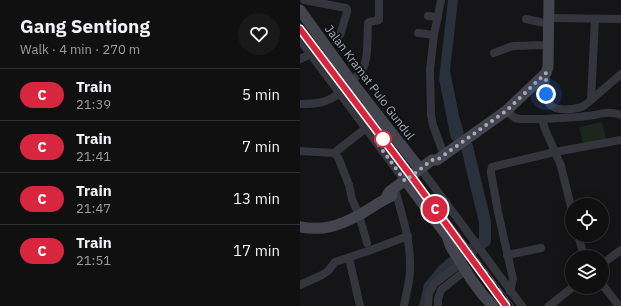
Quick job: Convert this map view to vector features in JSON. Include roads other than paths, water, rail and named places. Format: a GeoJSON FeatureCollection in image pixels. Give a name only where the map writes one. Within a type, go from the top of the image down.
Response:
{"type":"FeatureCollection","features":[{"type":"Feature","properties":{"kind":"street"},"geometry":{"type":"LineString","coordinates":[[304,0],[346,8],[348,12],[340,35]]}},
{"type":"Feature","properties":{"kind":"street"},"geometry":{"type":"LineString","coordinates":[[351,81],[364,66],[366,59],[368,23],[370,21],[379,20],[379,0]]}},
{"type":"Feature","properties":{"kind":"street"},"geometry":{"type":"LineString","coordinates":[[441,0],[434,35],[430,69],[431,115],[441,157]]}},
{"type":"Feature","properties":{"kind":"street"},"geometry":{"type":"LineString","coordinates":[[549,0],[548,67],[546,73],[548,102],[552,107],[563,109],[578,108],[585,105],[591,96],[621,74]]}},
{"type":"Feature","properties":{"kind":"street","name":"Jalan Kramat Pulo Gundul"},"geometry":{"type":"LineString","coordinates":[[300,10],[351,81],[422,171]]}},
{"type":"Feature","properties":{"kind":"street"},"geometry":{"type":"LineString","coordinates":[[428,16],[438,17]]}},
{"type":"Feature","properties":{"kind":"street"},"geometry":{"type":"LineString","coordinates":[[526,19],[549,21],[621,19]]}},
{"type":"Feature","properties":{"kind":"street"},"geometry":{"type":"LineString","coordinates":[[591,96],[595,19]]}},
{"type":"Feature","properties":{"kind":"street"},"geometry":{"type":"LineString","coordinates":[[418,33],[434,35]]}},
{"type":"Feature","properties":{"kind":"street"},"geometry":{"type":"LineString","coordinates":[[300,40],[447,236],[460,262],[482,294],[493,306]]}},
{"type":"Feature","properties":{"kind":"street"},"geometry":{"type":"LineString","coordinates":[[494,53],[513,46],[548,45]]}},
{"type":"Feature","properties":{"kind":"street"},"geometry":{"type":"LineString","coordinates":[[300,59],[311,54]]}},
{"type":"Feature","properties":{"kind":"street"},"geometry":{"type":"LineString","coordinates":[[404,306],[410,271],[408,236],[389,192],[422,171],[432,160],[441,157],[506,111],[546,73]]}},
{"type":"Feature","properties":{"kind":"street"},"geometry":{"type":"LineString","coordinates":[[300,104],[321,103],[340,94]]}},
{"type":"Feature","properties":{"kind":"street"},"geometry":{"type":"LineString","coordinates":[[506,111],[515,118],[521,119],[588,116],[603,113],[620,114]]}},
{"type":"Feature","properties":{"kind":"street"},"geometry":{"type":"LineString","coordinates":[[542,119],[561,166],[569,198]]}},
{"type":"Feature","properties":{"kind":"street"},"geometry":{"type":"LineString","coordinates":[[300,151],[334,153],[366,128]]}},
{"type":"Feature","properties":{"kind":"street"},"geometry":{"type":"LineString","coordinates":[[510,290],[512,279],[491,170],[494,166],[555,152],[621,140]]}},
{"type":"Feature","properties":{"kind":"street"},"geometry":{"type":"LineString","coordinates":[[334,153],[338,157],[349,185],[352,199],[359,215],[367,243]]}},
{"type":"Feature","properties":{"kind":"street"},"geometry":{"type":"LineString","coordinates":[[422,171],[522,306]]}},
{"type":"Feature","properties":{"kind":"street"},"geometry":{"type":"LineString","coordinates":[[300,227],[320,229],[330,227],[359,215],[391,196]]}},
{"type":"Feature","properties":{"kind":"street"},"geometry":{"type":"LineString","coordinates":[[300,285],[328,271],[334,262],[408,236]]}},
{"type":"Feature","properties":{"kind":"street"},"geometry":{"type":"LineString","coordinates":[[507,255],[541,248]]}},
{"type":"Feature","properties":{"kind":"street"},"geometry":{"type":"LineString","coordinates":[[609,259],[621,250]]}},
{"type":"Feature","properties":{"kind":"street"},"geometry":{"type":"LineString","coordinates":[[348,258],[360,306]]}},
{"type":"Feature","properties":{"kind":"street"},"geometry":{"type":"LineString","coordinates":[[428,306],[429,294],[434,284],[460,262]]}},
{"type":"Feature","properties":{"kind":"street"},"geometry":{"type":"LineString","coordinates":[[438,306],[438,299],[441,290],[460,262]]}},
{"type":"Feature","properties":{"kind":"street"},"geometry":{"type":"LineString","coordinates":[[549,306],[565,293]]}},
{"type":"Feature","properties":{"kind":"street"},"geometry":{"type":"LineString","coordinates":[[609,293],[619,306]]}},
{"type":"Feature","properties":{"kind":"waterway"},"geometry":{"type":"LineString","coordinates":[[449,265],[485,241],[485,222],[467,147],[457,136],[454,121]]}},
{"type":"Feature","properties":{"kind":"railway"},"geometry":{"type":"LineString","coordinates":[[300,25],[512,306]]}},
{"type":"Feature","properties":{"kind":"train","name":"C"},"geometry":{"type":"LineString","coordinates":[[300,29],[411,176],[506,306]]}}]}
